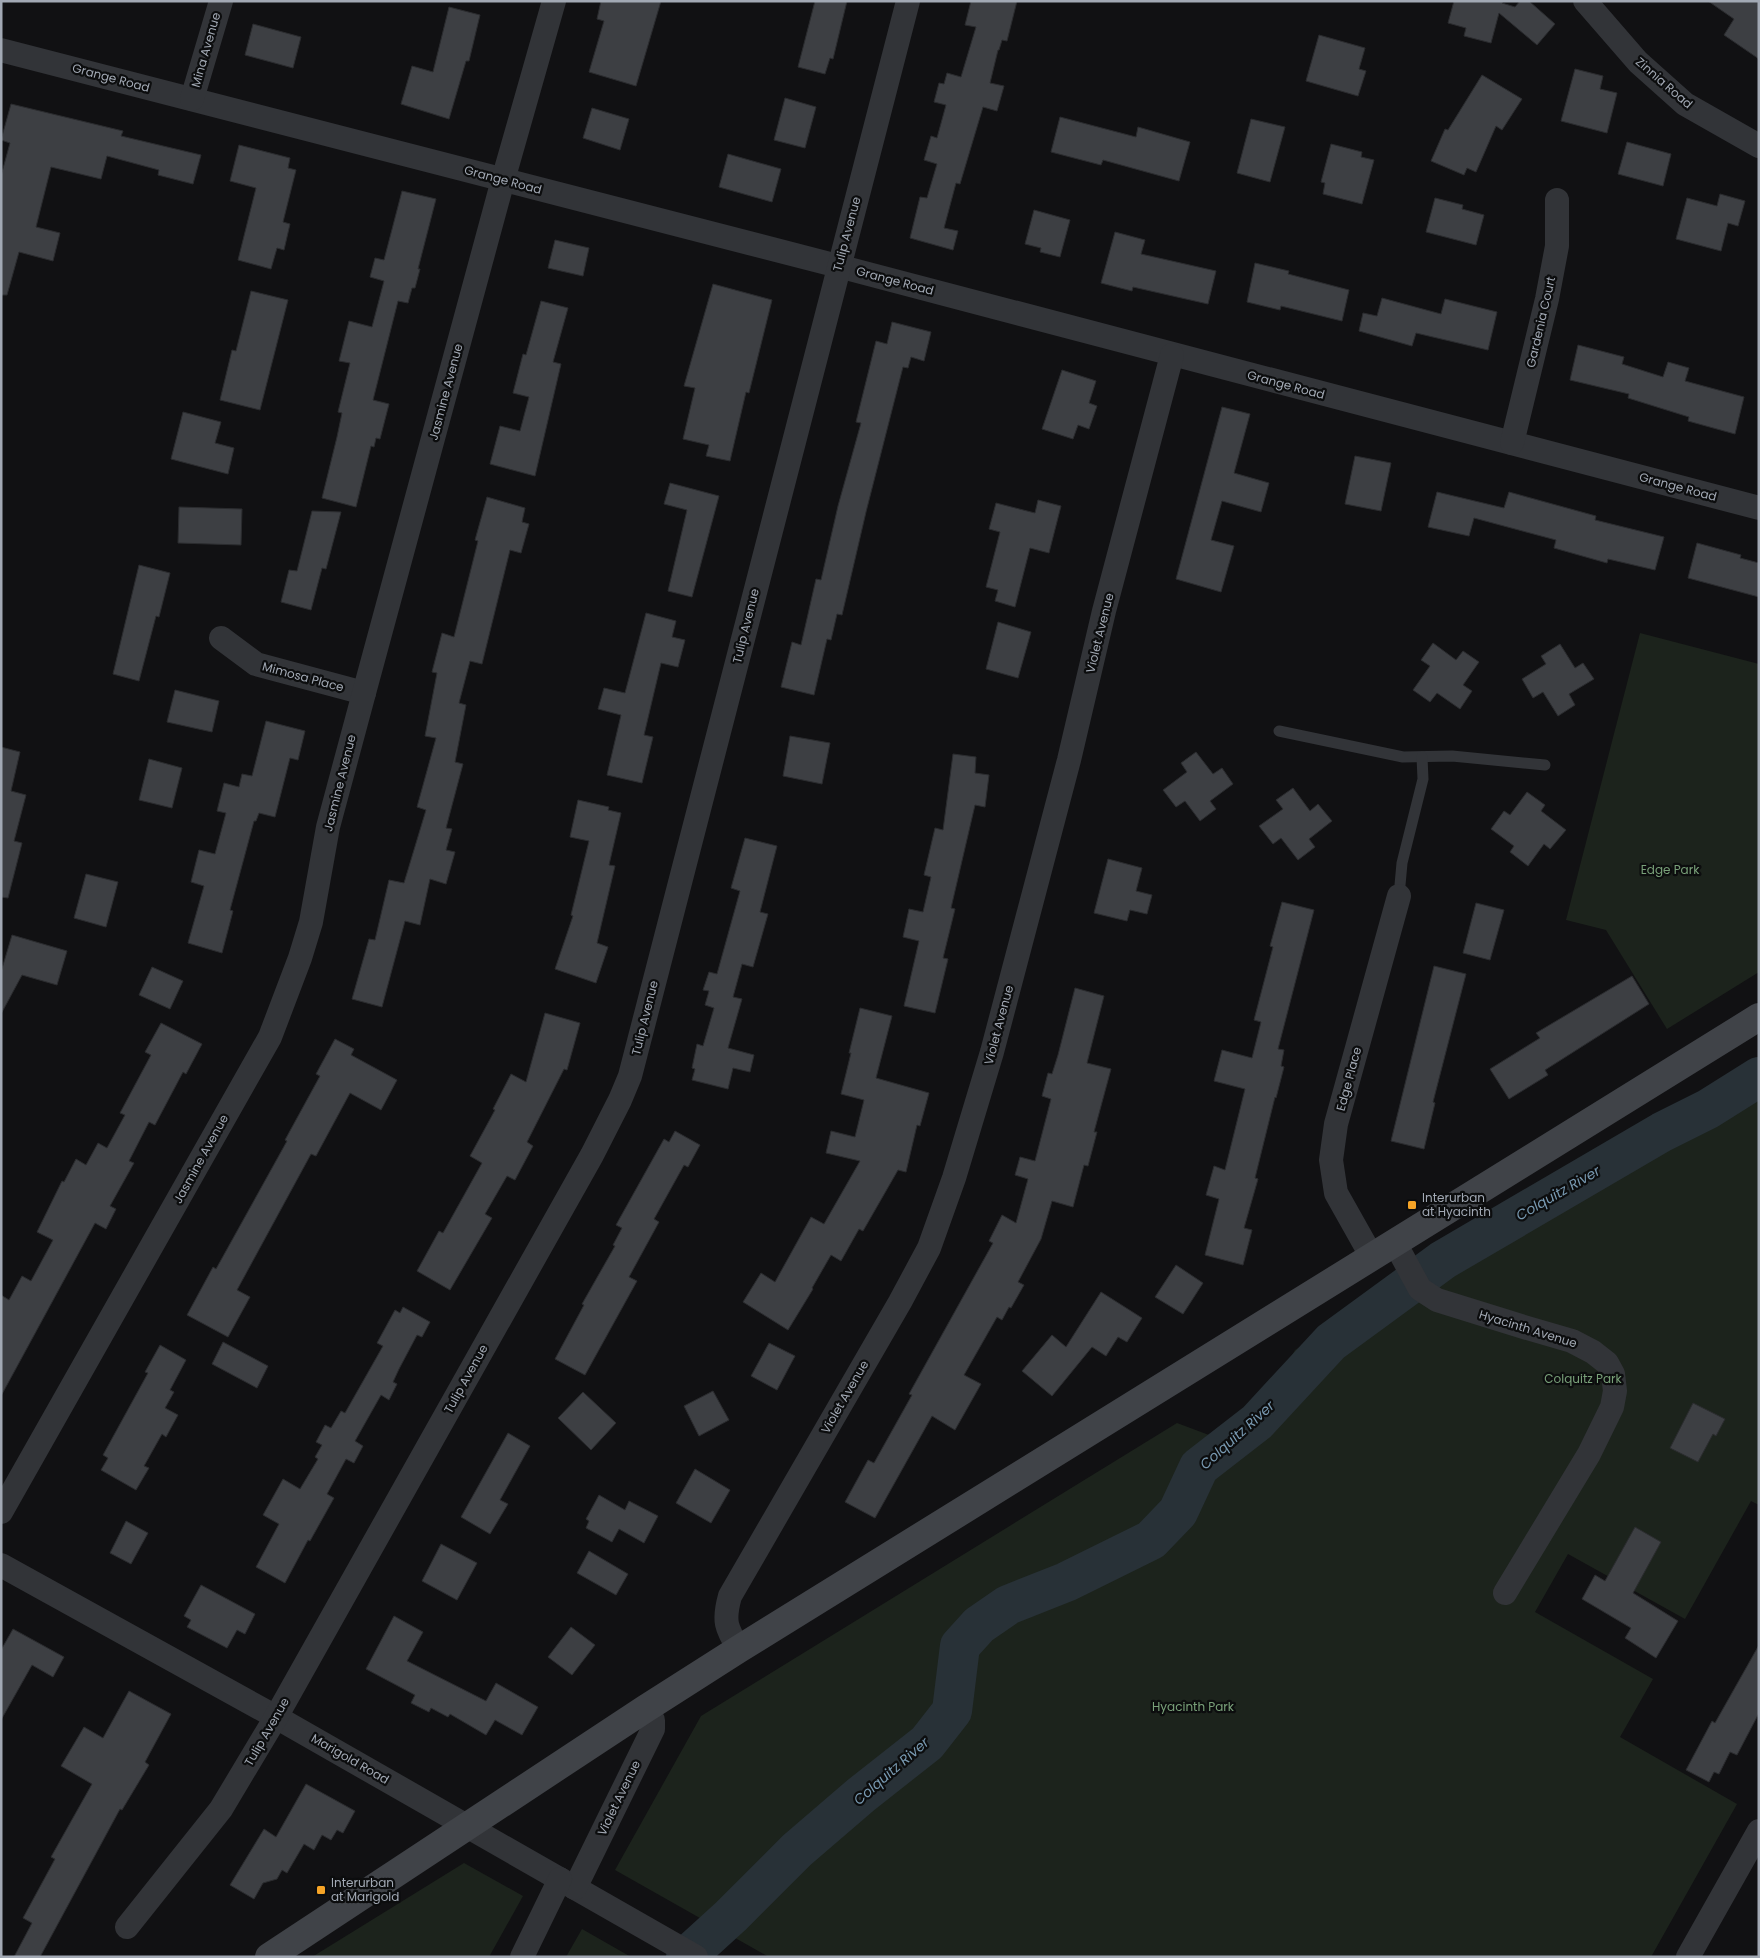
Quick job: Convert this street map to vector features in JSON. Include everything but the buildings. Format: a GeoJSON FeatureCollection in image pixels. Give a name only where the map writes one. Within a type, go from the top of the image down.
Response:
{"type":"FeatureCollection","features":[{"type":"Feature","properties":{"kind":"main road"},"geometry":{"type":"LineString","coordinates":[[269,1957],[646,1708],[739,1649],[1759,1017]]}},
{"type":"Feature","properties":{"kind":"street","name":"Mina Avenue"},"geometry":{"type":"LineString","coordinates":[[192,99],[220,1]]}},
{"type":"Feature","properties":{"kind":"street","name":"Jasmine Avenue"},"geometry":{"type":"LineString","coordinates":[[1,1512],[270,1037],[300,958],[311,922],[328,827],[503,180],[554,1]]}},
{"type":"Feature","properties":{"kind":"street","name":"Tulip Avenue"},"geometry":{"type":"LineString","coordinates":[[127,1926],[221,1809],[276,1717],[587,1163],[620,1100],[630,1076],[908,1]]}},
{"type":"Feature","properties":{"kind":"street","name":"Zinnia Road"},"geometry":{"type":"LineString","coordinates":[[1594,4],[1638,62],[1684,104],[1759,146]]}},
{"type":"Feature","properties":{"kind":"street","name":"Grange Road"},"geometry":{"type":"LineString","coordinates":[[1,50],[838,266],[1759,508]]}},
{"type":"Feature","properties":{"kind":"street","name":"Gardenia Court"},"geometry":{"type":"LineString","coordinates":[[1512,444],[1547,299],[1557,246],[1557,200]]}},
{"type":"Feature","properties":{"kind":"street","name":"Violet Avenue"},"geometry":{"type":"LineString","coordinates":[[739,1649],[727,1629],[724,1614],[730,1596],[900,1302],[928,1248],[954,1178],[992,1052],[1069,760],[1104,611],[1172,355]]}},
{"type":"Feature","properties":{"kind":"street","name":"Mimosa Place"},"geometry":{"type":"LineString","coordinates":[[221,638],[256,664],[364,693]]}},
{"type":"Feature","properties":{"kind":"street","name":"Edge Place"},"geometry":{"type":"LineString","coordinates":[[1384,1250],[1336,1192],[1331,1160],[1336,1124],[1399,896]]}},
{"type":"Feature","properties":{"kind":"street","name":"Hyacinth Avenue"},"geometry":{"type":"LineString","coordinates":[[1384,1250],[1437,1300],[1572,1341],[1607,1362],[1612,1374],[1615,1391],[1612,1408],[1589,1454],[1505,1593]]}},
{"type":"Feature","properties":{"kind":"street","name":"Marigold Road"},"geometry":{"type":"LineString","coordinates":[[1,1565],[276,1717],[690,1953]]}},
{"type":"Feature","properties":{"kind":"street","name":"Violet Avenue"},"geometry":{"type":"LineString","coordinates":[[522,1957],[568,1884],[653,1729],[653,1720],[646,1708]]}},
{"type":"Feature","properties":{"kind":"street"},"geometry":{"type":"LineString","coordinates":[[1688,1957],[1759,1831]]}},
{"type":"Feature","properties":{"kind":"lane"},"geometry":{"type":"LineString","coordinates":[[1279,730],[1403,758],[1452,756],[1545,765]]}},
{"type":"Feature","properties":{"kind":"lane"},"geometry":{"type":"LineString","coordinates":[[1399,896],[1402,863],[1423,779],[1422,757]]}},
{"type":"Feature","properties":{"kind":"green space","name":"Edge Park"},"geometry":{"type":"Polygon","coordinates":[[[1640,633],[1759,664],[1759,972],[1667,1029],[1606,930],[1566,920],[1640,633]]]}},
{"type":"Feature","properties":{"kind":"green space","name":"Hyacinth Park"},"geometry":{"type":"Polygon","coordinates":[[[1759,1063],[1759,1505],[1751,1501],[1685,1619],[1568,1554],[1535,1612],[1653,1679],[1620,1737],[1737,1804],[1651,1957],[769,1957],[615,1870],[701,1716],[1177,1423],[1241,1447],[1295,1350],[1759,1063]]]}},
{"type":"Feature","properties":{"kind":"green space"},"geometry":{"type":"Polygon","coordinates":[[[464,1863],[523,1896],[489,1957],[312,1957],[464,1863]]]}},
{"type":"Feature","properties":{"kind":"green space"},"geometry":{"type":"Polygon","coordinates":[[[582,1929],[631,1957],[566,1957],[582,1929]]]}},
{"type":"Feature","properties":{"kind":"waterway","name":"Colquitz River"},"geometry":{"type":"LineString","coordinates":[[686,1957],[731,1916],[797,1850],[861,1795],[927,1743],[952,1711],[960,1646],[979,1625],[1008,1605],[1066,1582],[1151,1540],[1178,1512],[1199,1467],[1257,1422],[1331,1342],[1443,1260],[1662,1132],[1708,1109],[1759,1077]]}},
{"type":"Feature","properties":{"kind":"place","name":"Interurban at Hyacinth"},"geometry":{"type":"Point","coordinates":[1412,1205]}},
{"type":"Feature","properties":{"kind":"place","name":"Interurban at Marigold"},"geometry":{"type":"Point","coordinates":[321,1890]}},
{"type":"Feature","properties":{"kind":"park label","name":"Colquitz Park"},"geometry":{"type":"Point","coordinates":[1583,1379]}}]}
